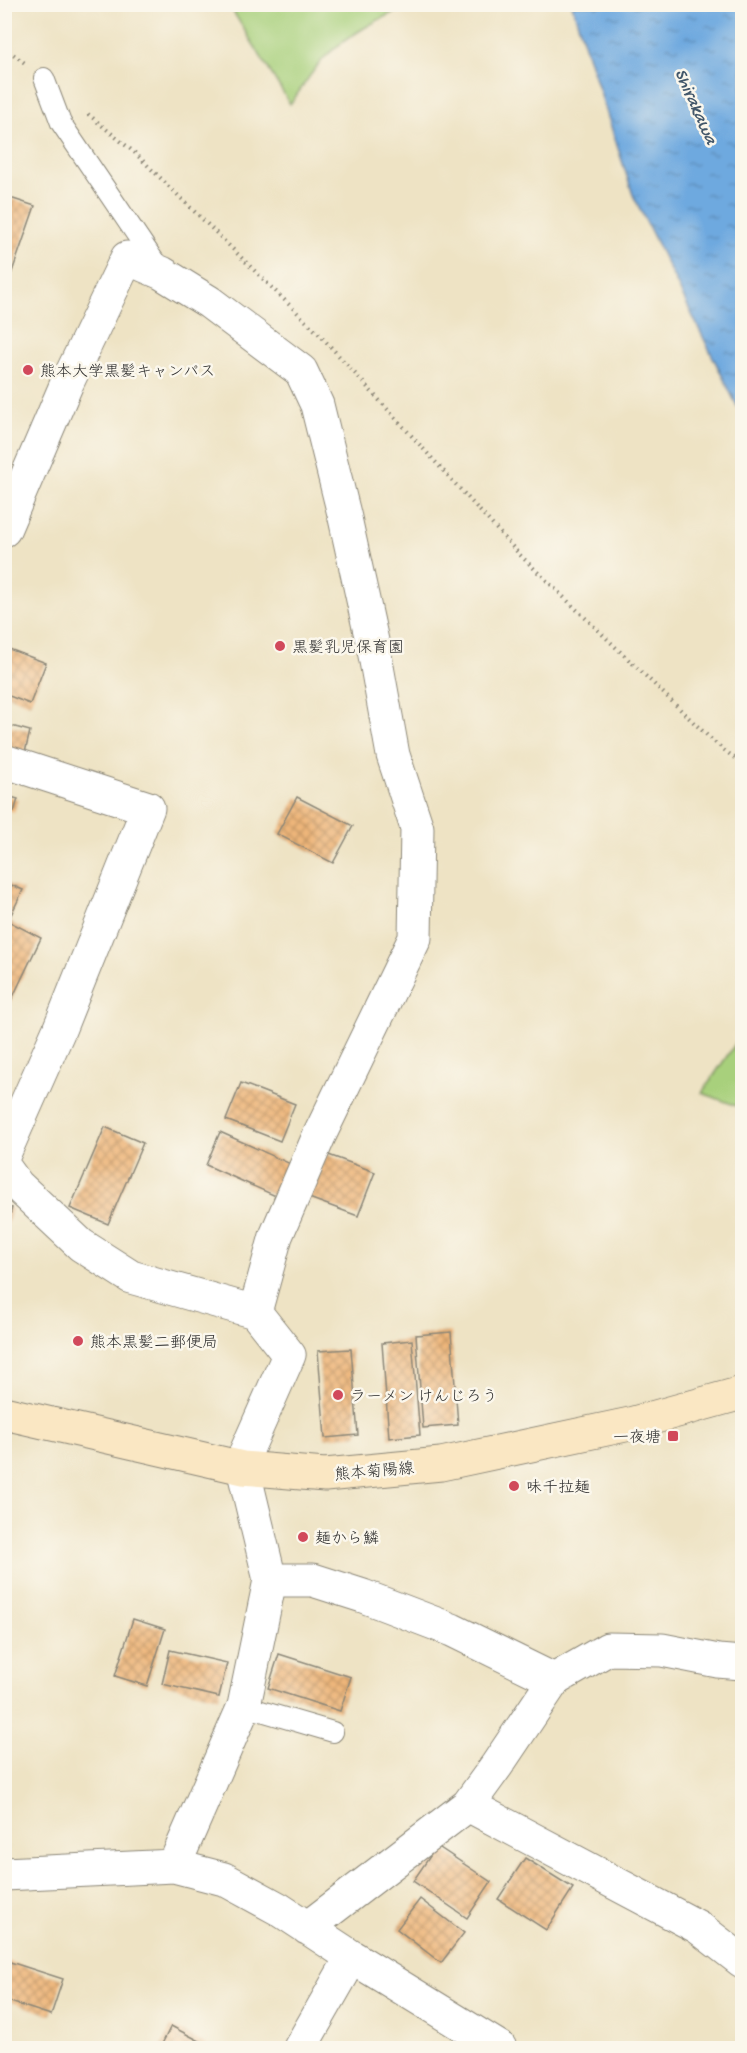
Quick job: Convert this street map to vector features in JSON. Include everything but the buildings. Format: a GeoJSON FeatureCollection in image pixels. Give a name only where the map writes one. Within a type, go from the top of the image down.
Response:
{"type":"FeatureCollection","features":[{"type":"Feature","properties":{"kind":"main road","name":"熊本菊陽線"},"geometry":{"type":"LineString","coordinates":[[4,1413],[243,1468],[326,1475],[441,1464],[630,1424],[742,1393]]}},
{"type":"Feature","properties":{"kind":"street"},"geometry":{"type":"LineString","coordinates":[[4,530],[67,382],[127,258],[162,273],[209,302],[301,371],[317,405],[374,650],[393,755],[417,828],[415,938],[319,1136],[280,1226],[255,1312]]}},
{"type":"Feature","properties":{"kind":"street"},"geometry":{"type":"LineString","coordinates":[[4,762],[148,808],[60,1030],[4,1154]]}},
{"type":"Feature","properties":{"kind":"street"},"geometry":{"type":"LineString","coordinates":[[4,1167],[16,1185],[81,1245],[131,1277],[255,1312],[289,1355],[246,1452],[243,1468],[270,1580],[244,1706],[174,1866]]}},
{"type":"Feature","properties":{"kind":"street"},"geometry":{"type":"LineString","coordinates":[[270,1580],[313,1580],[363,1596],[452,1630],[554,1680]]}},
{"type":"Feature","properties":{"kind":"street"},"geometry":{"type":"LineString","coordinates":[[307,1928],[468,1805],[498,1765],[554,1680],[608,1649],[662,1650],[718,1661],[742,1663]]}},
{"type":"Feature","properties":{"kind":"street"},"geometry":{"type":"LineString","coordinates":[[468,1805],[698,1927],[742,1961]]}},
{"type":"Feature","properties":{"kind":"street"},"geometry":{"type":"LineString","coordinates":[[4,1874],[174,1866],[224,1879],[279,1909],[352,1958],[500,2049]]}},
{"type":"Feature","properties":{"kind":"street"},"geometry":{"type":"LineString","coordinates":[[300,2049],[352,1958]]}},
{"type":"Feature","properties":{"kind":"lane"},"geometry":{"type":"LineString","coordinates":[[44,78],[61,123],[162,273]]}},
{"type":"Feature","properties":{"kind":"lane"},"geometry":{"type":"LineString","coordinates":[[244,1706],[333,1732]]}},
{"type":"Feature","properties":{"kind":"path"},"geometry":{"type":"LineString","coordinates":[[4,47],[135,153],[319,334],[519,555],[712,741],[742,764]]}},
{"type":"Feature","properties":{"kind":"green space"},"geometry":{"type":"Polygon","coordinates":[[[229,5],[413,5],[366,27],[333,50],[319,63],[290,104],[229,5]]]}},
{"type":"Feature","properties":{"kind":"green space"},"geometry":{"type":"Polygon","coordinates":[[[742,1034],[742,1108],[702,1093],[742,1034]]]}},
{"type":"Feature","properties":{"kind":"water","name":"Shirakawa"},"geometry":{"type":"Polygon","coordinates":[[[572,5],[742,5],[742,416],[633,195],[572,5]]]}},
{"type":"Feature","properties":{"kind":"place","name":"熊本大学黒髪キャンパス"},"geometry":{"type":"Point","coordinates":[28,370]}},
{"type":"Feature","properties":{"kind":"place","name":"黒髪乳児保育園"},"geometry":{"type":"Point","coordinates":[280,646]}},
{"type":"Feature","properties":{"kind":"place","name":"熊本黒髪二郵便局"},"geometry":{"type":"Point","coordinates":[78,1341]}},
{"type":"Feature","properties":{"kind":"place","name":"ラーメン けんじろう"},"geometry":{"type":"Point","coordinates":[338,1395]}},
{"type":"Feature","properties":{"kind":"place","name":"一夜塘"},"geometry":{"type":"Point","coordinates":[673,1436]}},
{"type":"Feature","properties":{"kind":"place","name":"味千拉麺"},"geometry":{"type":"Point","coordinates":[514,1486]}},
{"type":"Feature","properties":{"kind":"place","name":"麺から鱗"},"geometry":{"type":"Point","coordinates":[303,1537]}}]}
